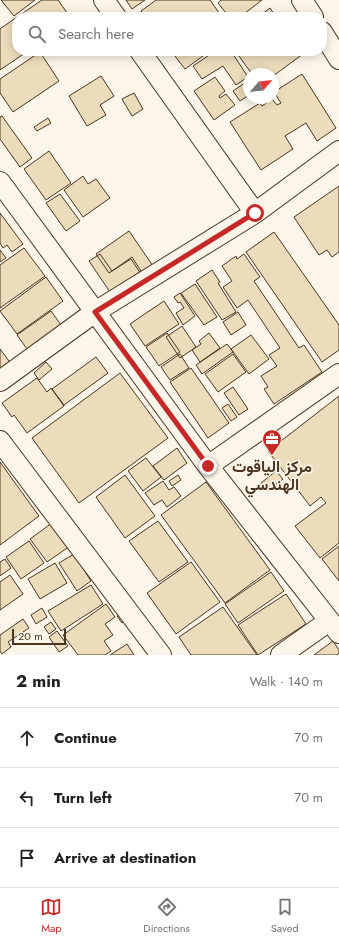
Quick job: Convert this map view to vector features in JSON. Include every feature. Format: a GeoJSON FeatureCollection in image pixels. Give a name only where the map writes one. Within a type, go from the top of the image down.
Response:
{"type":"FeatureCollection","features":[{"type":"Feature","properties":{"kind":"street"},"geometry":{"type":"LineString","coordinates":[[104,0],[112,12]]}},
{"type":"Feature","properties":{"kind":"street"},"geometry":{"type":"LineString","coordinates":[[302,0],[310,12]]}},
{"type":"Feature","properties":{"kind":"street"},"geometry":{"type":"LineString","coordinates":[[327,40],[339,59]]}},
{"type":"Feature","properties":{"kind":"street"},"geometry":{"type":"LineString","coordinates":[[144,56],[255,213]]}},
{"type":"Feature","properties":{"kind":"street"},"geometry":{"type":"LineString","coordinates":[[0,381],[95,312],[255,213],[339,151]]}},
{"type":"Feature","properties":{"kind":"street"},"geometry":{"type":"LineString","coordinates":[[0,182],[208,466],[334,627],[281,655]]}},
{"type":"Feature","properties":{"kind":"street"},"geometry":{"type":"LineString","coordinates":[[208,466],[339,374]]}},
{"type":"Feature","properties":{"kind":"street"},"geometry":{"type":"LineString","coordinates":[[0,441],[161,655]]}},
{"type":"Feature","properties":{"kind":"building"},"geometry":{"type":"Polygon","coordinates":[[[1,0],[35,0],[19,12],[12,12],[12,14],[1,0]]]}},
{"type":"Feature","properties":{"kind":"building"},"geometry":{"type":"Polygon","coordinates":[[[42,0],[58,0],[66,12],[24,12],[42,0]]]}},
{"type":"Feature","properties":{"kind":"building"},"geometry":{"type":"Polygon","coordinates":[[[126,0],[145,0],[132,9],[126,0]]]}},
{"type":"Feature","properties":{"kind":"building"},"geometry":{"type":"Polygon","coordinates":[[[156,0],[210,0],[218,12],[142,12],[141,11],[156,0]]]}},
{"type":"Feature","properties":{"kind":"building"},"geometry":{"type":"Polygon","coordinates":[[[221,0],[262,0],[246,12],[225,12],[218,3],[221,0]]]}},
{"type":"Feature","properties":{"kind":"building"},"geometry":{"type":"Polygon","coordinates":[[[270,8],[273,12],[265,12],[270,8]]]}},
{"type":"Feature","properties":{"kind":"building"},"geometry":{"type":"Polygon","coordinates":[[[12,21],[12,56],[21,56],[0,70],[0,29],[12,21]]]}},
{"type":"Feature","properties":{"kind":"building"},"geometry":{"type":"Polygon","coordinates":[[[34,56],[43,56],[59,81],[13,112],[0,93],[0,79],[34,56]]]}},
{"type":"Feature","properties":{"kind":"building"},"geometry":{"type":"Polygon","coordinates":[[[175,56],[203,56],[185,69],[175,56]]]}},
{"type":"Feature","properties":{"kind":"building"},"geometry":{"type":"Polygon","coordinates":[[[208,56],[234,56],[243,69],[243,80],[236,85],[223,66],[202,79],[193,66],[208,56]]]}},
{"type":"Feature","properties":{"kind":"building"},"geometry":{"type":"Polygon","coordinates":[[[239,56],[300,56],[279,72],[279,68],[248,68],[239,56]]]}},
{"type":"Feature","properties":{"kind":"building"},"geometry":{"type":"Polygon","coordinates":[[[302,74],[336,128],[317,141],[306,123],[285,136],[293,149],[261,170],[230,122],[258,104],[262,106],[265,104],[277,105],[281,103],[279,100],[279,89],[302,74]]]}},
{"type":"Feature","properties":{"kind":"building"},"geometry":{"type":"Polygon","coordinates":[[[101,76],[114,96],[100,105],[106,115],[87,126],[69,96],[101,76]]]}},
{"type":"Feature","properties":{"kind":"building"},"geometry":{"type":"Polygon","coordinates":[[[215,77],[225,91],[219,96],[220,98],[226,94],[235,105],[214,120],[194,91],[215,77]]]}},
{"type":"Feature","properties":{"kind":"building"},"geometry":{"type":"Polygon","coordinates":[[[243,84],[243,99],[240,101],[233,91],[243,84]]]}},
{"type":"Feature","properties":{"kind":"building"},"geometry":{"type":"Polygon","coordinates":[[[134,93],[143,109],[132,116],[122,99],[134,93]]]}},
{"type":"Feature","properties":{"kind":"building"},"geometry":{"type":"Polygon","coordinates":[[[2,116],[32,158],[20,167],[0,139],[0,117],[2,116]]]}},
{"type":"Feature","properties":{"kind":"building"},"geometry":{"type":"Polygon","coordinates":[[[48,118],[51,123],[37,131],[34,127],[48,118]]]}},
{"type":"Feature","properties":{"kind":"building"},"geometry":{"type":"Polygon","coordinates":[[[49,151],[71,183],[46,200],[24,169],[49,151]]]}},
{"type":"Feature","properties":{"kind":"building"},"geometry":{"type":"Polygon","coordinates":[[[83,176],[88,184],[96,179],[110,198],[83,217],[64,190],[83,176]]]}},
{"type":"Feature","properties":{"kind":"building"},"geometry":{"type":"Polygon","coordinates":[[[339,186],[339,252],[332,257],[327,250],[319,255],[294,217],[339,186]]]}},
{"type":"Feature","properties":{"kind":"building"},"geometry":{"type":"Polygon","coordinates":[[[60,194],[80,221],[66,231],[46,203],[60,194]]]}},
{"type":"Feature","properties":{"kind":"building"},"geometry":{"type":"Polygon","coordinates":[[[0,213],[23,244],[12,252],[7,245],[3,248],[0,243],[0,213]]]}},
{"type":"Feature","properties":{"kind":"building"},"geometry":{"type":"Polygon","coordinates":[[[129,231],[153,266],[141,274],[131,259],[109,273],[96,254],[129,231]]]}},
{"type":"Feature","properties":{"kind":"building"},"geometry":{"type":"Polygon","coordinates":[[[274,232],[339,325],[339,350],[322,362],[246,252],[274,232]]]}},
{"type":"Feature","properties":{"kind":"building"},"geometry":{"type":"Polygon","coordinates":[[[24,248],[45,276],[0,308],[0,265],[24,248]]]}},
{"type":"Feature","properties":{"kind":"building"},"geometry":{"type":"Polygon","coordinates":[[[0,250],[6,258],[0,262],[0,250]]]}},
{"type":"Feature","properties":{"kind":"building"},"geometry":{"type":"Polygon","coordinates":[[[100,254],[112,271],[132,257],[141,271],[110,292],[89,261],[100,254]]]}},
{"type":"Feature","properties":{"kind":"building"},"geometry":{"type":"Polygon","coordinates":[[[244,254],[260,277],[254,281],[299,348],[304,345],[322,372],[274,404],[264,389],[268,387],[261,376],[277,366],[269,355],[280,348],[248,300],[237,308],[223,287],[232,281],[222,266],[236,256],[237,259],[244,254]]]}},
{"type":"Feature","properties":{"kind":"building"},"geometry":{"type":"Polygon","coordinates":[[[212,270],[220,282],[218,283],[236,312],[222,320],[196,281],[212,270]]]}},
{"type":"Feature","properties":{"kind":"building"},"geometry":{"type":"Polygon","coordinates":[[[46,277],[63,301],[17,334],[0,311],[46,277]]]}},
{"type":"Feature","properties":{"kind":"building"},"geometry":{"type":"Polygon","coordinates":[[[195,284],[217,317],[204,325],[181,293],[195,284]]]}},
{"type":"Feature","properties":{"kind":"building"},"geometry":{"type":"Polygon","coordinates":[[[180,293],[195,316],[183,325],[176,313],[184,308],[174,297],[180,293]]]}},
{"type":"Feature","properties":{"kind":"building"},"geometry":{"type":"Polygon","coordinates":[[[164,301],[179,324],[145,346],[130,324],[164,301]]]}},
{"type":"Feature","properties":{"kind":"building"},"geometry":{"type":"Polygon","coordinates":[[[51,311],[64,329],[27,349],[17,335],[51,311]]]}},
{"type":"Feature","properties":{"kind":"building"},"geometry":{"type":"Polygon","coordinates":[[[238,312],[246,325],[231,335],[223,322],[238,312]]]}},
{"type":"Feature","properties":{"kind":"building"},"geometry":{"type":"Polygon","coordinates":[[[182,326],[196,347],[180,358],[166,337],[182,326]]]}},
{"type":"Feature","properties":{"kind":"building"},"geometry":{"type":"Polygon","coordinates":[[[167,333],[180,352],[159,366],[146,347],[167,333]]]}},
{"type":"Feature","properties":{"kind":"building"},"geometry":{"type":"Polygon","coordinates":[[[209,333],[220,348],[200,362],[192,350],[201,344],[199,341],[209,333]]]}},
{"type":"Feature","properties":{"kind":"building"},"geometry":{"type":"Polygon","coordinates":[[[251,335],[269,359],[249,374],[231,349],[251,335]]]}},
{"type":"Feature","properties":{"kind":"building"},"geometry":{"type":"Polygon","coordinates":[[[227,344],[233,352],[202,374],[196,365],[227,344]]]}},
{"type":"Feature","properties":{"kind":"building"},"geometry":{"type":"Polygon","coordinates":[[[0,349],[12,365],[0,374],[0,349]]]}},
{"type":"Feature","properties":{"kind":"building"},"geometry":{"type":"Polygon","coordinates":[[[180,354],[189,368],[170,380],[161,367],[180,354]]]}},
{"type":"Feature","properties":{"kind":"building"},"geometry":{"type":"Polygon","coordinates":[[[233,354],[246,372],[218,392],[205,374],[233,354]]]}},
{"type":"Feature","properties":{"kind":"building"},"geometry":{"type":"Polygon","coordinates":[[[96,357],[108,373],[64,405],[52,389],[96,357]]]}},
{"type":"Feature","properties":{"kind":"building"},"geometry":{"type":"Polygon","coordinates":[[[46,362],[52,369],[39,380],[34,373],[46,362]]]}},
{"type":"Feature","properties":{"kind":"building"},"geometry":{"type":"Polygon","coordinates":[[[191,368],[229,423],[208,438],[170,382],[191,368]]]}},
{"type":"Feature","properties":{"kind":"building"},"geometry":{"type":"Polygon","coordinates":[[[120,373],[168,438],[79,503],[32,438],[120,373]]]}},
{"type":"Feature","properties":{"kind":"building"},"geometry":{"type":"Polygon","coordinates":[[[37,378],[47,392],[51,388],[64,406],[27,433],[14,415],[12,417],[2,403],[37,378]]]}},
{"type":"Feature","properties":{"kind":"building"},"geometry":{"type":"Polygon","coordinates":[[[233,387],[248,409],[239,415],[224,393],[233,387]]]}},
{"type":"Feature","properties":{"kind":"building"},"geometry":{"type":"Polygon","coordinates":[[[339,396],[339,543],[320,558],[295,526],[326,503],[321,497],[310,506],[268,451],[339,396]]]}},
{"type":"Feature","properties":{"kind":"building"},"geometry":{"type":"Polygon","coordinates":[[[228,404],[237,417],[231,421],[222,408],[228,404]]]}},
{"type":"Feature","properties":{"kind":"building"},"geometry":{"type":"Polygon","coordinates":[[[177,448],[187,463],[164,480],[153,466],[177,448]]]}},
{"type":"Feature","properties":{"kind":"building"},"geometry":{"type":"Polygon","coordinates":[[[146,458],[161,477],[143,491],[128,471],[146,458]]]}},
{"type":"Feature","properties":{"kind":"building"},"geometry":{"type":"Polygon","coordinates":[[[0,462],[39,516],[0,545],[0,462]]]}},
{"type":"Feature","properties":{"kind":"building"},"geometry":{"type":"Polygon","coordinates":[[[276,471],[283,479],[267,491],[261,483],[276,471]]]}},
{"type":"Feature","properties":{"kind":"building"},"geometry":{"type":"Polygon","coordinates":[[[125,475],[155,516],[125,538],[96,497],[125,475]]]}},
{"type":"Feature","properties":{"kind":"building"},"geometry":{"type":"Polygon","coordinates":[[[178,475],[181,480],[172,486],[169,481],[178,475]]]}},
{"type":"Feature","properties":{"kind":"building"},"geometry":{"type":"Polygon","coordinates":[[[163,481],[169,490],[174,487],[181,496],[167,507],[162,500],[154,505],[145,493],[163,481]]]}},
{"type":"Feature","properties":{"kind":"building"},"geometry":{"type":"Polygon","coordinates":[[[206,482],[270,570],[225,603],[161,515],[206,482]]]}},
{"type":"Feature","properties":{"kind":"building"},"geometry":{"type":"Polygon","coordinates":[[[56,520],[73,544],[47,562],[30,539],[56,520]]]}},
{"type":"Feature","properties":{"kind":"building"},"geometry":{"type":"Polygon","coordinates":[[[158,521],[188,562],[159,582],[129,541],[158,521]]]}},
{"type":"Feature","properties":{"kind":"building"},"geometry":{"type":"Polygon","coordinates":[[[29,541],[44,563],[21,579],[6,557],[29,541]]]}},
{"type":"Feature","properties":{"kind":"building"},"geometry":{"type":"Polygon","coordinates":[[[339,546],[339,581],[322,559],[339,546]]]}},
{"type":"Feature","properties":{"kind":"building"},"geometry":{"type":"Polygon","coordinates":[[[74,554],[91,581],[77,591],[59,563],[74,554]]]}},
{"type":"Feature","properties":{"kind":"building"},"geometry":{"type":"Polygon","coordinates":[[[5,559],[11,568],[0,576],[0,562],[5,559]]]}},
{"type":"Feature","properties":{"kind":"building"},"geometry":{"type":"Polygon","coordinates":[[[191,562],[220,602],[176,634],[147,593],[191,562]]]}},
{"type":"Feature","properties":{"kind":"building"},"geometry":{"type":"Polygon","coordinates":[[[55,563],[67,583],[40,599],[28,579],[55,563]]]}},
{"type":"Feature","properties":{"kind":"building"},"geometry":{"type":"Polygon","coordinates":[[[271,572],[284,591],[238,623],[225,604],[271,572]]]}},
{"type":"Feature","properties":{"kind":"building"},"geometry":{"type":"Polygon","coordinates":[[[10,575],[23,594],[0,610],[0,582],[10,575]]]}},
{"type":"Feature","properties":{"kind":"building"},"geometry":{"type":"Polygon","coordinates":[[[91,585],[103,604],[61,631],[48,611],[91,585]]]}},
{"type":"Feature","properties":{"kind":"building"},"geometry":{"type":"Polygon","coordinates":[[[286,594],[306,624],[258,655],[238,625],[286,594]]]}},
{"type":"Feature","properties":{"kind":"building"},"geometry":{"type":"Polygon","coordinates":[[[106,604],[115,617],[105,624],[113,635],[104,641],[111,651],[105,655],[78,655],[63,635],[106,604]]]}},
{"type":"Feature","properties":{"kind":"building"},"geometry":{"type":"Polygon","coordinates":[[[223,607],[257,655],[191,655],[179,637],[223,607]]]}},
{"type":"Feature","properties":{"kind":"building"},"geometry":{"type":"Polygon","coordinates":[[[42,608],[47,617],[36,624],[31,615],[42,608]]]}},
{"type":"Feature","properties":{"kind":"building"},"geometry":{"type":"Polygon","coordinates":[[[124,611],[129,618],[122,623],[117,616],[124,611]]]}},
{"type":"Feature","properties":{"kind":"building"},"geometry":{"type":"Polygon","coordinates":[[[23,619],[29,628],[8,642],[11,647],[2,654],[0,651],[0,635],[23,619]]]}},
{"type":"Feature","properties":{"kind":"building"},"geometry":{"type":"Polygon","coordinates":[[[51,622],[56,629],[49,634],[44,627],[51,622]]]}},
{"type":"Feature","properties":{"kind":"building"},"geometry":{"type":"Polygon","coordinates":[[[57,631],[68,646],[59,652],[49,637],[57,631]]]}},
{"type":"Feature","properties":{"kind":"building"},"geometry":{"type":"Polygon","coordinates":[[[333,641],[339,650],[337,655],[314,655],[333,641]]]}},
{"type":"Feature","properties":{"kind":"building"},"geometry":{"type":"Polygon","coordinates":[[[127,644],[134,655],[110,655],[127,644]]]}},
{"type":"Feature","properties":{"kind":"place","name":"مركز الياقوت الهندسي"},"geometry":{"type":"Point","coordinates":[272,456]}},
{"type":"Feature","properties":{"kind":"route"},"geometry":{"type":"LineString","coordinates":[[208,466],[95,312],[255,213]]}}]}
